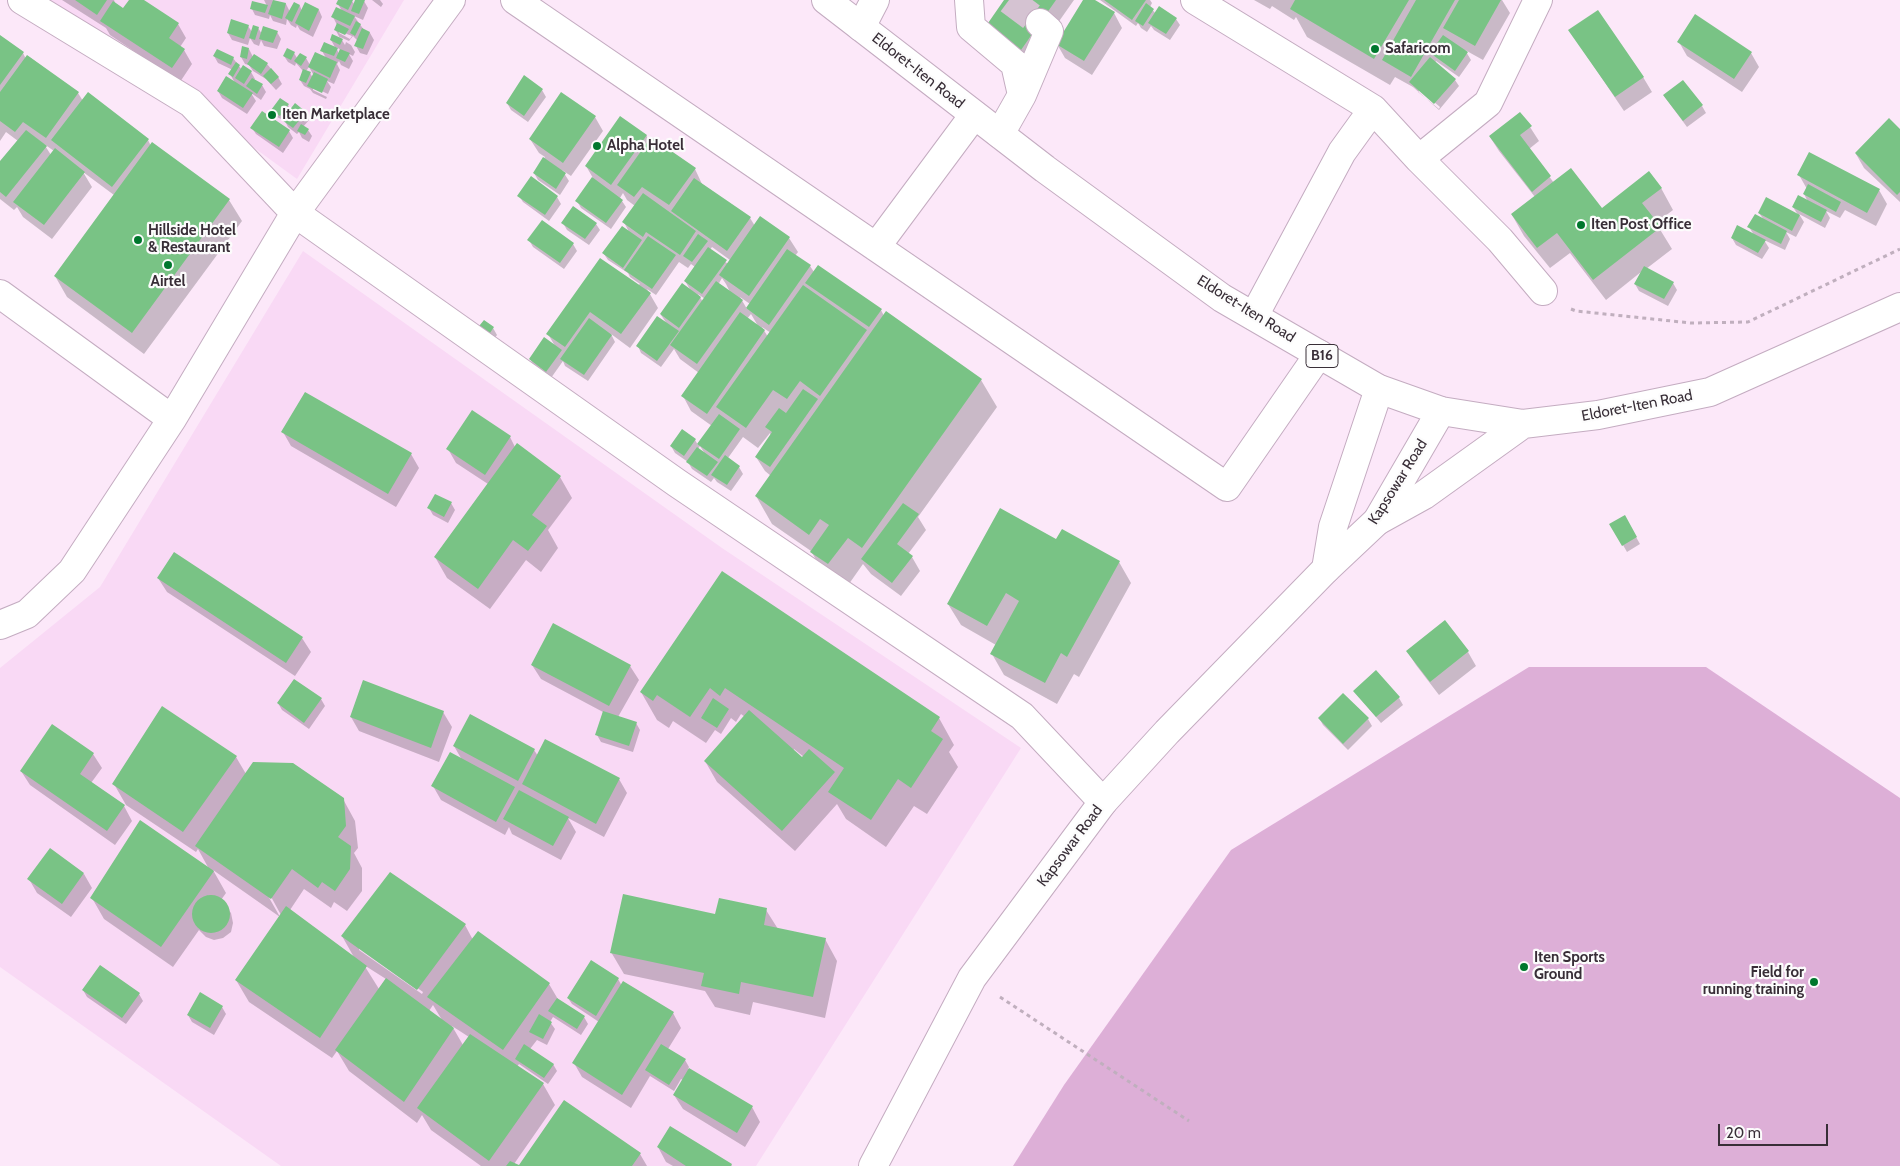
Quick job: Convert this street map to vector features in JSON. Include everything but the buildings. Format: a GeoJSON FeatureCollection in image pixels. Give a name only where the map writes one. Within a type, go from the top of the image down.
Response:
{"type":"FeatureCollection","features":[{"type":"Feature","properties":{"kind":"street"},"geometry":{"type":"LineString","coordinates":[[22,0],[191,103],[295,213],[676,483],[1022,716],[1103,802]]}},
{"type":"Feature","properties":{"kind":"street"},"geometry":{"type":"LineString","coordinates":[[0,626],[28,614],[72,571],[172,419],[295,213],[451,0]]}},
{"type":"Feature","properties":{"kind":"street"},"geometry":{"type":"LineString","coordinates":[[515,0],[1226,488],[1319,354]]}},
{"type":"Feature","properties":{"kind":"street","name":"Eldoret-Iten Road"},"geometry":{"type":"LineString","coordinates":[[826,0],[1044,169],[1222,298],[1379,389],[1441,411],[1523,424],[1598,415],[1710,392],[1900,307]]}},
{"type":"Feature","properties":{"kind":"street"},"geometry":{"type":"LineString","coordinates":[[861,27],[875,0]]}},
{"type":"Feature","properties":{"kind":"street"},"geometry":{"type":"LineString","coordinates":[[969,0],[971,27],[1015,64],[1022,95]]}},
{"type":"Feature","properties":{"kind":"street"},"geometry":{"type":"LineString","coordinates":[[1195,0],[1372,109],[1419,160],[1500,240],[1543,291]]}},
{"type":"Feature","properties":{"kind":"street"},"geometry":{"type":"LineString","coordinates":[[1419,160],[1488,103],[1538,0]]}},
{"type":"Feature","properties":{"kind":"street"},"geometry":{"type":"LineString","coordinates":[[1000,134],[1022,95],[1049,32],[1040,23]]}},
{"type":"Feature","properties":{"kind":"street"},"geometry":{"type":"LineString","coordinates":[[1254,316],[1342,152],[1372,109]]}},
{"type":"Feature","properties":{"kind":"street"},"geometry":{"type":"LineString","coordinates":[[876,247],[974,114]]}},
{"type":"Feature","properties":{"kind":"street"},"geometry":{"type":"LineString","coordinates":[[0,294],[172,419]]}},
{"type":"Feature","properties":{"kind":"street"},"geometry":{"type":"LineString","coordinates":[[1326,569],[1332,527],[1379,389]]}},
{"type":"Feature","properties":{"kind":"street","name":"Kapsowar Road"},"geometry":{"type":"LineString","coordinates":[[873,1166],[972,978],[1103,802],[1167,732],[1326,569],[1377,520],[1441,411]]}},
{"type":"Feature","properties":{"kind":"street"},"geometry":{"type":"LineString","coordinates":[[1377,520],[1424,495],[1523,424]]}},
{"type":"Feature","properties":{"kind":"path"},"geometry":{"type":"LineString","coordinates":[[1543,291],[1576,312],[1691,322],[1748,322],[1900,249]]}},
{"type":"Feature","properties":{"kind":"path"},"geometry":{"type":"LineString","coordinates":[[972,978],[1189,1121]]}},
{"type":"Feature","properties":{"kind":"shaded area","name":"Iten Marketplace"},"geometry":{"type":"Polygon","coordinates":[[[41,0],[404,0],[297,179],[121,51],[41,0]]]}},
{"type":"Feature","properties":{"kind":"shaded area"},"geometry":{"type":"Polygon","coordinates":[[[303,251],[722,548],[1021,748],[756,1166],[281,1166],[0,967],[0,668],[100,587],[303,251]]]}},
{"type":"Feature","properties":{"kind":"shaded area","name":"Iten Sports Ground"},"geometry":{"type":"Polygon","coordinates":[[[1529,667],[1706,667],[1900,798],[1900,1166],[1013,1166],[1064,1085],[1231,850],[1529,667]]]}},
{"type":"Feature","properties":{"kind":"tunnel"},"geometry":{"type":"LineString","coordinates":[[1009,0],[1040,23]]}},
{"type":"Feature","properties":{"kind":"place","name":"Safaricom"},"geometry":{"type":"Point","coordinates":[1375,49]}},
{"type":"Feature","properties":{"kind":"place","name":"Iten Marketplace"},"geometry":{"type":"Point","coordinates":[272,115]}},
{"type":"Feature","properties":{"kind":"place","name":"Alpha Hotel"},"geometry":{"type":"Point","coordinates":[597,146]}},
{"type":"Feature","properties":{"kind":"place","name":"Iten Post Office"},"geometry":{"type":"Point","coordinates":[1581,225]}},
{"type":"Feature","properties":{"kind":"place","name":"Hillside Hotel & Restaurant"},"geometry":{"type":"Point","coordinates":[138,240]}},
{"type":"Feature","properties":{"kind":"place","name":"Airtel"},"geometry":{"type":"Point","coordinates":[168,265]}},
{"type":"Feature","properties":{"kind":"place","name":"Iten Sports Ground"},"geometry":{"type":"Point","coordinates":[1524,967]}},
{"type":"Feature","properties":{"kind":"place","name":"Field for running training"},"geometry":{"type":"Point","coordinates":[1814,982]}}]}
